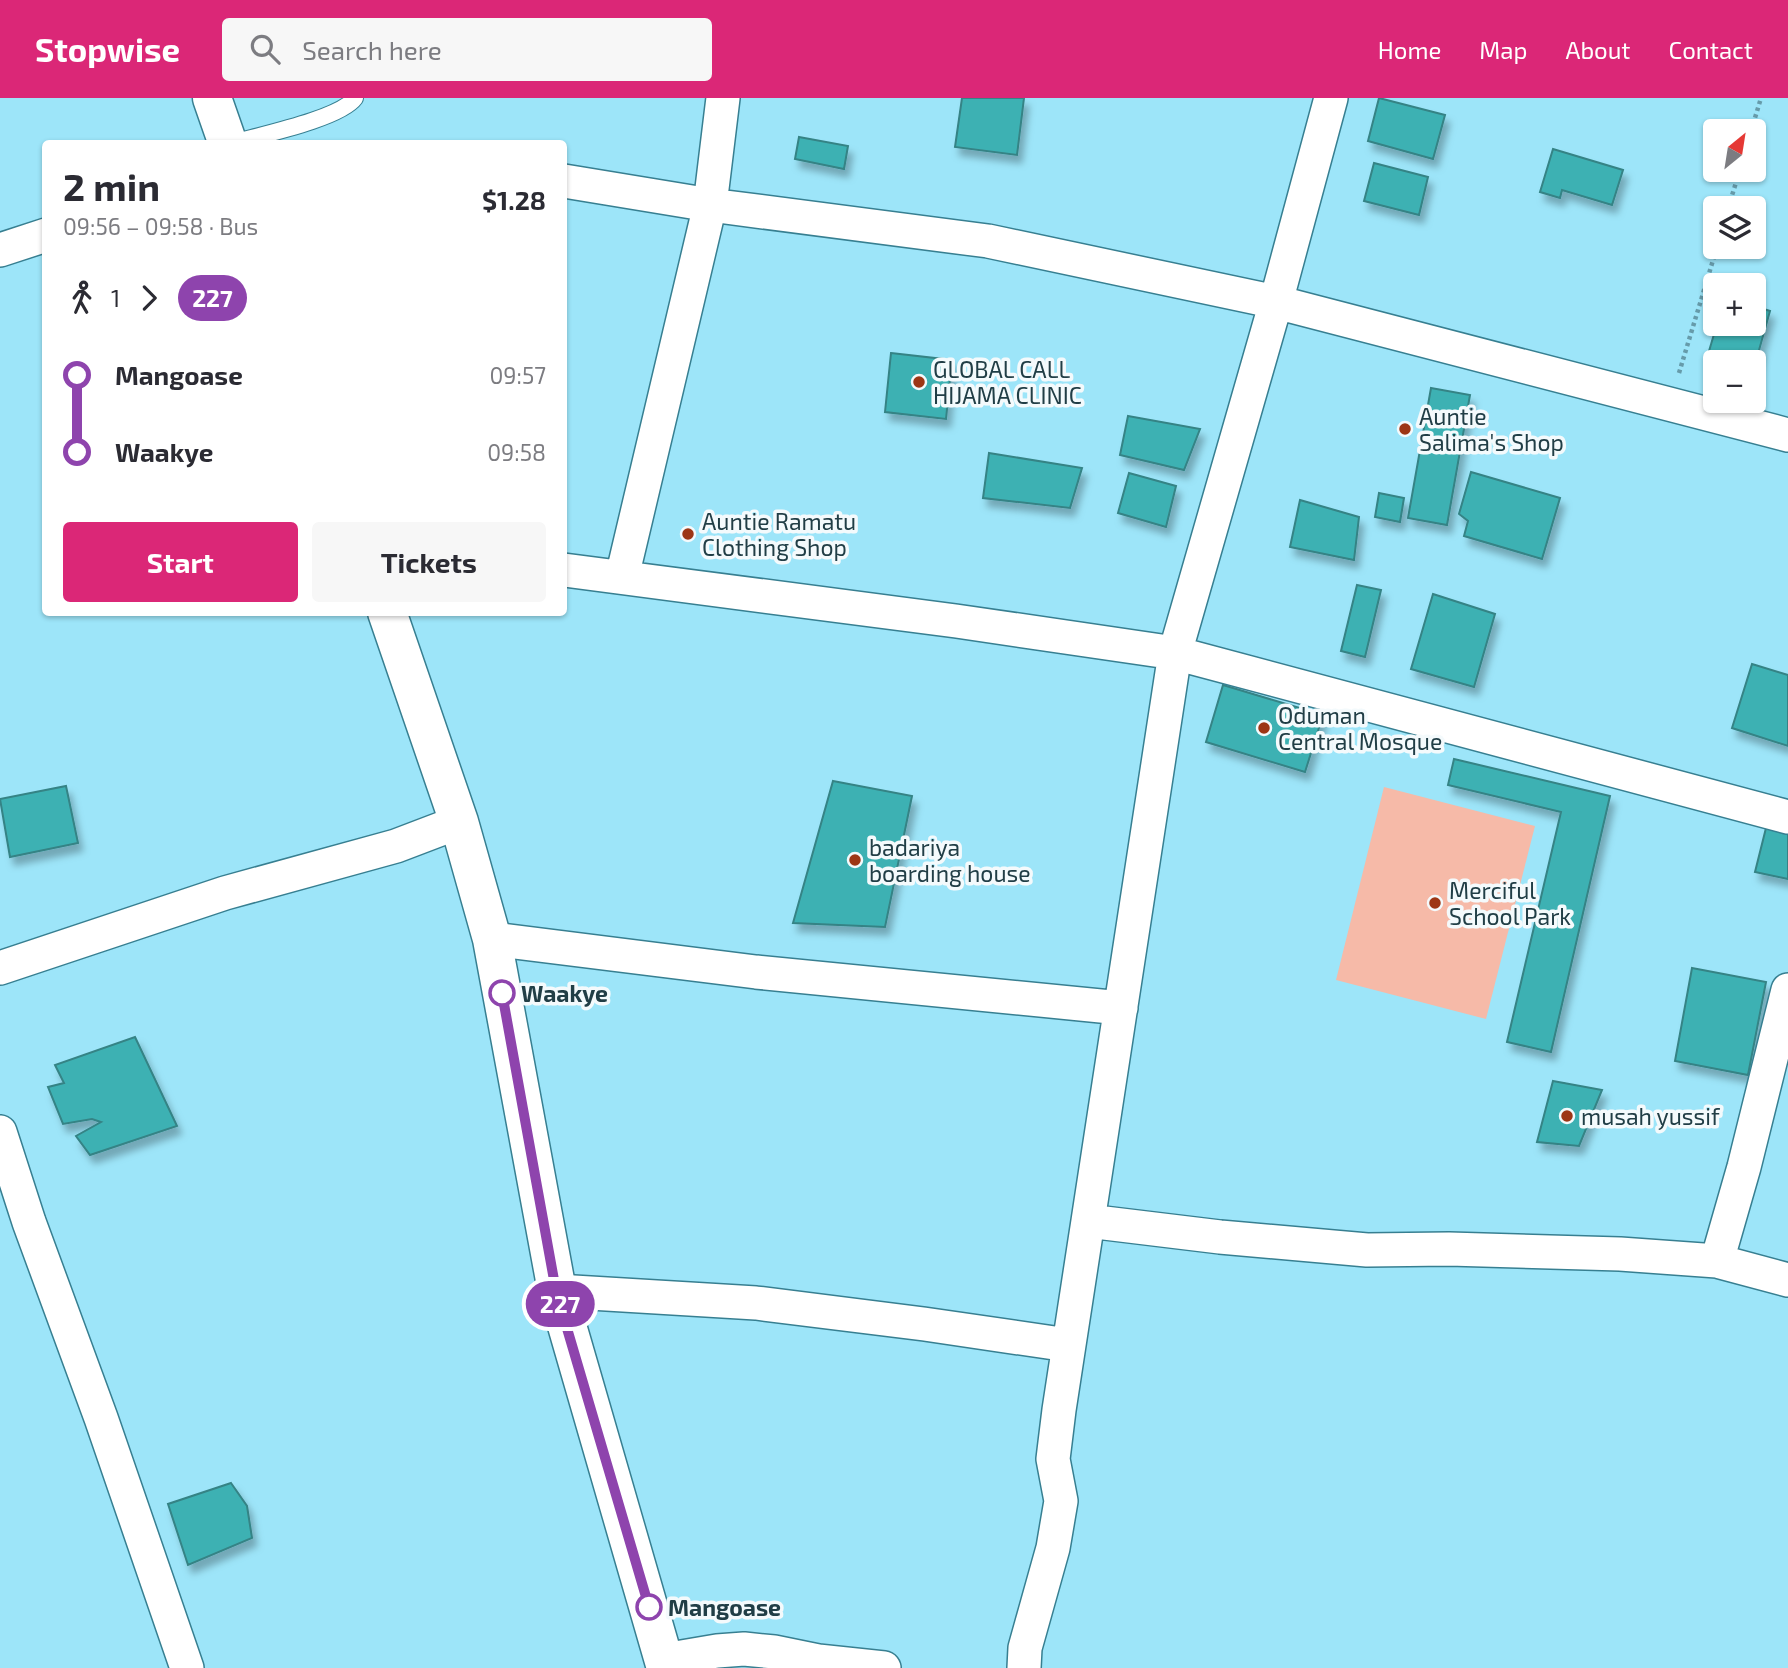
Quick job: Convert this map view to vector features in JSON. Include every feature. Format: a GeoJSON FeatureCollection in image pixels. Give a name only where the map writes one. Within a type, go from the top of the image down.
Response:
{"type":"FeatureCollection","features":[{"type":"Feature","properties":{"kind":"street"},"geometry":{"type":"LineString","coordinates":[[212,98],[227,140]]}},
{"type":"Feature","properties":{"kind":"street"},"geometry":{"type":"LineString","coordinates":[[622,577],[710,205],[723,98]]}},
{"type":"Feature","properties":{"kind":"street"},"geometry":{"type":"LineString","coordinates":[[1024,1668],[1025,1648],[1053,1548],[1061,1501],[1054,1459],[1068,1345],[1174,653],[1276,302],[1331,98]]}},
{"type":"Feature","properties":{"kind":"street"},"geometry":{"type":"LineString","coordinates":[[567,181],[710,205],[988,240],[1276,302],[1788,435]]}},
{"type":"Feature","properties":{"kind":"street"},"geometry":{"type":"LineString","coordinates":[[0,250],[42,237]]}},
{"type":"Feature","properties":{"kind":"street"},"geometry":{"type":"LineString","coordinates":[[567,570],[956,621],[1174,653],[1788,817]]}},
{"type":"Feature","properties":{"kind":"street"},"geometry":{"type":"LineString","coordinates":[[388,616],[459,822],[492,939],[556,1291],[665,1664],[717,1651],[744,1649],[884,1668]]}},
{"type":"Feature","properties":{"kind":"street"},"geometry":{"type":"LineString","coordinates":[[0,968],[225,893],[396,846],[459,822]]}},
{"type":"Feature","properties":{"kind":"street"},"geometry":{"type":"LineString","coordinates":[[492,939],[756,972],[1121,1008]]}},
{"type":"Feature","properties":{"kind":"street"},"geometry":{"type":"LineString","coordinates":[[1717,1261],[1744,1167],[1788,990]]}},
{"type":"Feature","properties":{"kind":"street"},"geometry":{"type":"LineString","coordinates":[[0,1132],[29,1222],[101,1418],[187,1668]]}},
{"type":"Feature","properties":{"kind":"street"},"geometry":{"type":"LineString","coordinates":[[1088,1221],[1220,1237],[1367,1250],[1448,1249],[1619,1254],[1717,1261],[1788,1280]]}},
{"type":"Feature","properties":{"kind":"street"},"geometry":{"type":"LineString","coordinates":[[556,1291],[756,1303],[1068,1345]]}},
{"type":"Feature","properties":{"kind":"lane"},"geometry":{"type":"LineString","coordinates":[[242,140],[331,114],[353,102],[355,98]]}},
{"type":"Feature","properties":{"kind":"path"},"geometry":{"type":"LineString","coordinates":[[1755,119],[1761,98]]}},
{"type":"Feature","properties":{"kind":"path"},"geometry":{"type":"LineString","coordinates":[[1670,404],[1713,259]]}},
{"type":"Feature","properties":{"kind":"shaded area","name":"Merciful School Park"},"geometry":{"type":"Polygon","coordinates":[[[1384,787],[1535,826],[1486,1019],[1336,980],[1384,787]]]}},
{"type":"Feature","properties":{"kind":"building"},"geometry":{"type":"Polygon","coordinates":[[[962,98],[1024,98],[1017,155],[955,147],[962,98]]]}},
{"type":"Feature","properties":{"kind":"building"},"geometry":{"type":"Polygon","coordinates":[[[1379,98],[1445,115],[1433,159],[1368,141],[1379,98]]]}},
{"type":"Feature","properties":{"kind":"building"},"geometry":{"type":"Polygon","coordinates":[[[799,137],[848,146],[844,169],[795,159],[799,137]]]}},
{"type":"Feature","properties":{"kind":"building"},"geometry":{"type":"Polygon","coordinates":[[[1553,149],[1623,170],[1612,205],[1562,190],[1560,198],[1540,192],[1553,149]]]}},
{"type":"Feature","properties":{"kind":"building"},"geometry":{"type":"Polygon","coordinates":[[[1374,163],[1428,177],[1419,215],[1364,201],[1374,163]]]}},
{"type":"Feature","properties":{"kind":"building"},"geometry":{"type":"Polygon","coordinates":[[[1766,310],[1770,311],[1766,325],[1766,310]]]}},
{"type":"Feature","properties":{"kind":"building"},"geometry":{"type":"Polygon","coordinates":[[[1713,336],[1763,336],[1759,350],[1709,350],[1713,336]]]}},
{"type":"Feature","properties":{"kind":"building","name":"GLOBAL CALL HIJAMA CLINIC"},"geometry":{"type":"Polygon","coordinates":[[[891,353],[952,360],[946,419],[885,412],[891,353]]]}},
{"type":"Feature","properties":{"kind":"building"},"geometry":{"type":"Polygon","coordinates":[[[1431,388],[1470,395],[1447,525],[1408,518],[1431,388]]]}},
{"type":"Feature","properties":{"kind":"building"},"geometry":{"type":"Polygon","coordinates":[[[1128,416],[1200,429],[1184,470],[1120,455],[1128,416]]]}},
{"type":"Feature","properties":{"kind":"building"},"geometry":{"type":"Polygon","coordinates":[[[989,453],[1082,468],[1070,508],[983,498],[989,453]]]}},
{"type":"Feature","properties":{"kind":"building"},"geometry":{"type":"Polygon","coordinates":[[[1471,472],[1560,498],[1542,559],[1464,536],[1468,521],[1459,514],[1471,472]]]}},
{"type":"Feature","properties":{"kind":"building"},"geometry":{"type":"Polygon","coordinates":[[[1129,473],[1176,486],[1166,527],[1118,513],[1129,473]]]}},
{"type":"Feature","properties":{"kind":"building"},"geometry":{"type":"Polygon","coordinates":[[[1379,493],[1404,498],[1400,522],[1375,517],[1379,493]]]}},
{"type":"Feature","properties":{"kind":"building"},"geometry":{"type":"Polygon","coordinates":[[[1300,500],[1359,517],[1354,560],[1290,547],[1300,500]]]}},
{"type":"Feature","properties":{"kind":"building"},"geometry":{"type":"Polygon","coordinates":[[[1357,585],[1381,590],[1365,657],[1341,651],[1357,585]]]}},
{"type":"Feature","properties":{"kind":"building"},"geometry":{"type":"Polygon","coordinates":[[[1433,594],[1495,614],[1474,687],[1411,669],[1433,594]]]}},
{"type":"Feature","properties":{"kind":"building"},"geometry":{"type":"Polygon","coordinates":[[[1752,664],[1788,675],[1788,746],[1732,728],[1752,664]]]}},
{"type":"Feature","properties":{"kind":"building","name":"Oduman Central Mosque"},"geometry":{"type":"Polygon","coordinates":[[[1223,685],[1323,715],[1305,772],[1206,742],[1223,685]]]}},
{"type":"Feature","properties":{"kind":"building"},"geometry":{"type":"Polygon","coordinates":[[[1454,759],[1610,796],[1551,1052],[1507,1042],[1561,812],[1448,785],[1454,759]]]}},
{"type":"Feature","properties":{"kind":"building","name":"badariya boarding house"},"geometry":{"type":"Polygon","coordinates":[[[833,781],[912,796],[885,927],[793,923],[833,781]]]}},
{"type":"Feature","properties":{"kind":"building"},"geometry":{"type":"Polygon","coordinates":[[[66,786],[78,843],[10,857],[0,799],[66,786]]]}},
{"type":"Feature","properties":{"kind":"building"},"geometry":{"type":"Polygon","coordinates":[[[1766,828],[1788,833],[1788,879],[1755,872],[1766,828]]]}},
{"type":"Feature","properties":{"kind":"building"},"geometry":{"type":"Polygon","coordinates":[[[1692,968],[1766,982],[1748,1075],[1675,1061],[1692,968]]]}},
{"type":"Feature","properties":{"kind":"building"},"geometry":{"type":"Polygon","coordinates":[[[135,1037],[177,1126],[90,1155],[76,1136],[101,1122],[92,1119],[63,1124],[48,1087],[64,1083],[55,1065],[135,1037]]]}},
{"type":"Feature","properties":{"kind":"building","name":"musah yussif"},"geometry":{"type":"Polygon","coordinates":[[[1553,1081],[1602,1090],[1579,1146],[1537,1142],[1553,1081]]]}},
{"type":"Feature","properties":{"kind":"building"},"geometry":{"type":"Polygon","coordinates":[[[231,1483],[247,1506],[252,1538],[188,1565],[168,1504],[231,1483]]]}},
{"type":"Feature","properties":{"kind":"bus line","name":"227"},"geometry":{"type":"LineString","coordinates":[[502,993],[556,1291],[649,1607]]}},
{"type":"Feature","properties":{"kind":"place","name":"GLOBAL CALL HIJAMA CLINIC"},"geometry":{"type":"Point","coordinates":[919,382]}},
{"type":"Feature","properties":{"kind":"place","name":"Auntie Salima's Shop"},"geometry":{"type":"Point","coordinates":[1405,429]}},
{"type":"Feature","properties":{"kind":"place","name":"Auntie Ramatu Clothing Shop"},"geometry":{"type":"Point","coordinates":[688,534]}},
{"type":"Feature","properties":{"kind":"place","name":"Oduman Central Mosque"},"geometry":{"type":"Point","coordinates":[1264,728]}},
{"type":"Feature","properties":{"kind":"place","name":"badariya boarding house"},"geometry":{"type":"Point","coordinates":[855,860]}},
{"type":"Feature","properties":{"kind":"place","name":"Merciful School Park"},"geometry":{"type":"Point","coordinates":[1435,903]}},
{"type":"Feature","properties":{"kind":"place","name":"Waakye"},"geometry":{"type":"Point","coordinates":[502,993]}},
{"type":"Feature","properties":{"kind":"place","name":"musah yussif"},"geometry":{"type":"Point","coordinates":[1567,1116]}},
{"type":"Feature","properties":{"kind":"place","name":"Mangoase"},"geometry":{"type":"Point","coordinates":[649,1607]}}]}
